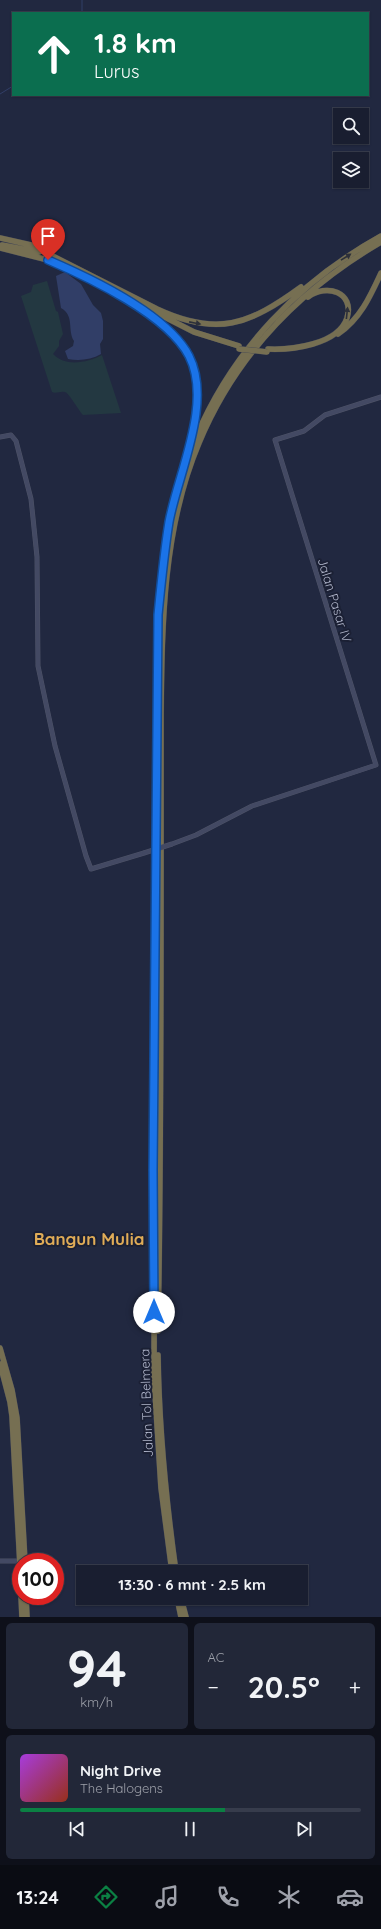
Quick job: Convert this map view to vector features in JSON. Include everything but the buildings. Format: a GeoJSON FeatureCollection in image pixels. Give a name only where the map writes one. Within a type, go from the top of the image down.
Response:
{"type":"FeatureCollection","features":[{"type":"Feature","properties":{"kind":"highway","name":"Jalan Tol Belmera"},"geometry":{"type":"LineString","coordinates":[[171,1565],[161,1488],[156,1380],[153,1162],[157,661],[158,615],[162,568],[178,484],[201,425],[235,365],[264,328],[284,307],[332,266],[381,236]]}},
{"type":"Feature","properties":{"kind":"highway"},"geometry":{"type":"LineString","coordinates":[[0,238],[31,245],[174,317],[197,324],[218,324],[245,320],[263,312],[332,266]]}},
{"type":"Feature","properties":{"kind":"highway","name":"Jalan Tol Belmera"},"geometry":{"type":"LineString","coordinates":[[175,1565],[165,1488],[156,1380],[161,691],[164,615],[168,569],[183,491],[191,463],[206,428],[224,393],[240,367],[256,346],[284,315],[327,277],[381,242]]}},
{"type":"Feature","properties":{"kind":"highway"},"geometry":{"type":"LineString","coordinates":[[0,244],[32,250],[59,259]]}},
{"type":"Feature","properties":{"kind":"highway"},"geometry":{"type":"LineString","coordinates":[[0,248],[48,260],[103,286],[183,330],[204,338],[239,347],[268,351],[297,351],[319,345],[332,338],[347,327],[358,315],[367,302],[381,274]]}},
{"type":"Feature","properties":{"kind":"highway"},"geometry":{"type":"LineString","coordinates":[[96,278],[180,326],[239,347]]}},
{"type":"Feature","properties":{"kind":"highway"},"geometry":{"type":"LineString","coordinates":[[103,286],[163,326],[182,345],[193,366],[196,380],[197,405],[178,484]]}},
{"type":"Feature","properties":{"kind":"highway"},"geometry":{"type":"LineString","coordinates":[[268,351],[297,348],[328,337],[344,324],[348,309],[344,298],[337,292],[325,289],[312,294],[284,315]]}},
{"type":"Feature","properties":{"kind":"highway"},"geometry":{"type":"LineString","coordinates":[[0,1348],[16,1406],[19,1452],[17,1472],[22,1553]]}},
{"type":"Feature","properties":{"kind":"highway"},"geometry":{"type":"LineString","coordinates":[[0,1364],[10,1402],[14,1457],[17,1463]]}},
{"type":"Feature","properties":{"kind":"highway"},"geometry":{"type":"LineString","coordinates":[[21,1605],[22,1617]]}},
{"type":"Feature","properties":{"kind":"highway"},"geometry":{"type":"LineString","coordinates":[[26,1605],[27,1617]]}},
{"type":"Feature","properties":{"kind":"highway"},"geometry":{"type":"LineString","coordinates":[[178,1605],[181,1617]]}},
{"type":"Feature","properties":{"kind":"highway"},"geometry":{"type":"LineString","coordinates":[[183,1605],[186,1617]]}},
{"type":"Feature","properties":{"kind":"street","name":"Jalan Pasar IV"},"geometry":{"type":"LineString","coordinates":[[0,437],[10,435],[16,441],[31,499],[37,557],[38,666],[55,746],[91,869],[144,854],[172,844],[202,833],[252,806],[376,765],[275,440],[307,430],[324,415],[381,397]]}},
{"type":"Feature","properties":{"kind":"street"},"geometry":{"type":"LineString","coordinates":[[0,1561],[12,1561]]}},
{"type":"Feature","properties":{"kind":"shaded area"},"geometry":{"type":"Polygon","coordinates":[[[47,281],[56,311],[58,312],[63,334],[59,341],[59,346],[53,354],[64,361],[70,362],[83,362],[102,355],[121,413],[83,415],[67,393],[52,392],[21,296],[31,292],[33,285],[47,281]]]}},
{"type":"Feature","properties":{"kind":"water"},"geometry":{"type":"Polygon","coordinates":[[[65,272],[81,284],[93,305],[101,313],[103,321],[103,339],[100,344],[101,354],[93,358],[81,360],[68,359],[65,351],[73,346],[74,341],[68,315],[61,308],[56,276],[65,272]]]}},
{"type":"Feature","properties":{"kind":"waterway"},"geometry":{"type":"LineString","coordinates":[[82,0],[82,12]]}},
{"type":"Feature","properties":{"kind":"waterway"},"geometry":{"type":"LineString","coordinates":[[0,94],[12,87]]}},
{"type":"Feature","properties":{"kind":"district","name":"Bangun Mulia"},"geometry":{"type":"Point","coordinates":[89,1239]}},
{"type":"Feature","properties":{"kind":"route"},"geometry":{"type":"LineString","coordinates":[[48,260],[103,286],[163,326],[182,345],[188,356],[193,366],[198,392],[192,432],[170,521],[162,568],[158,615],[156,684],[153,1170],[154,1312]]}}]}
